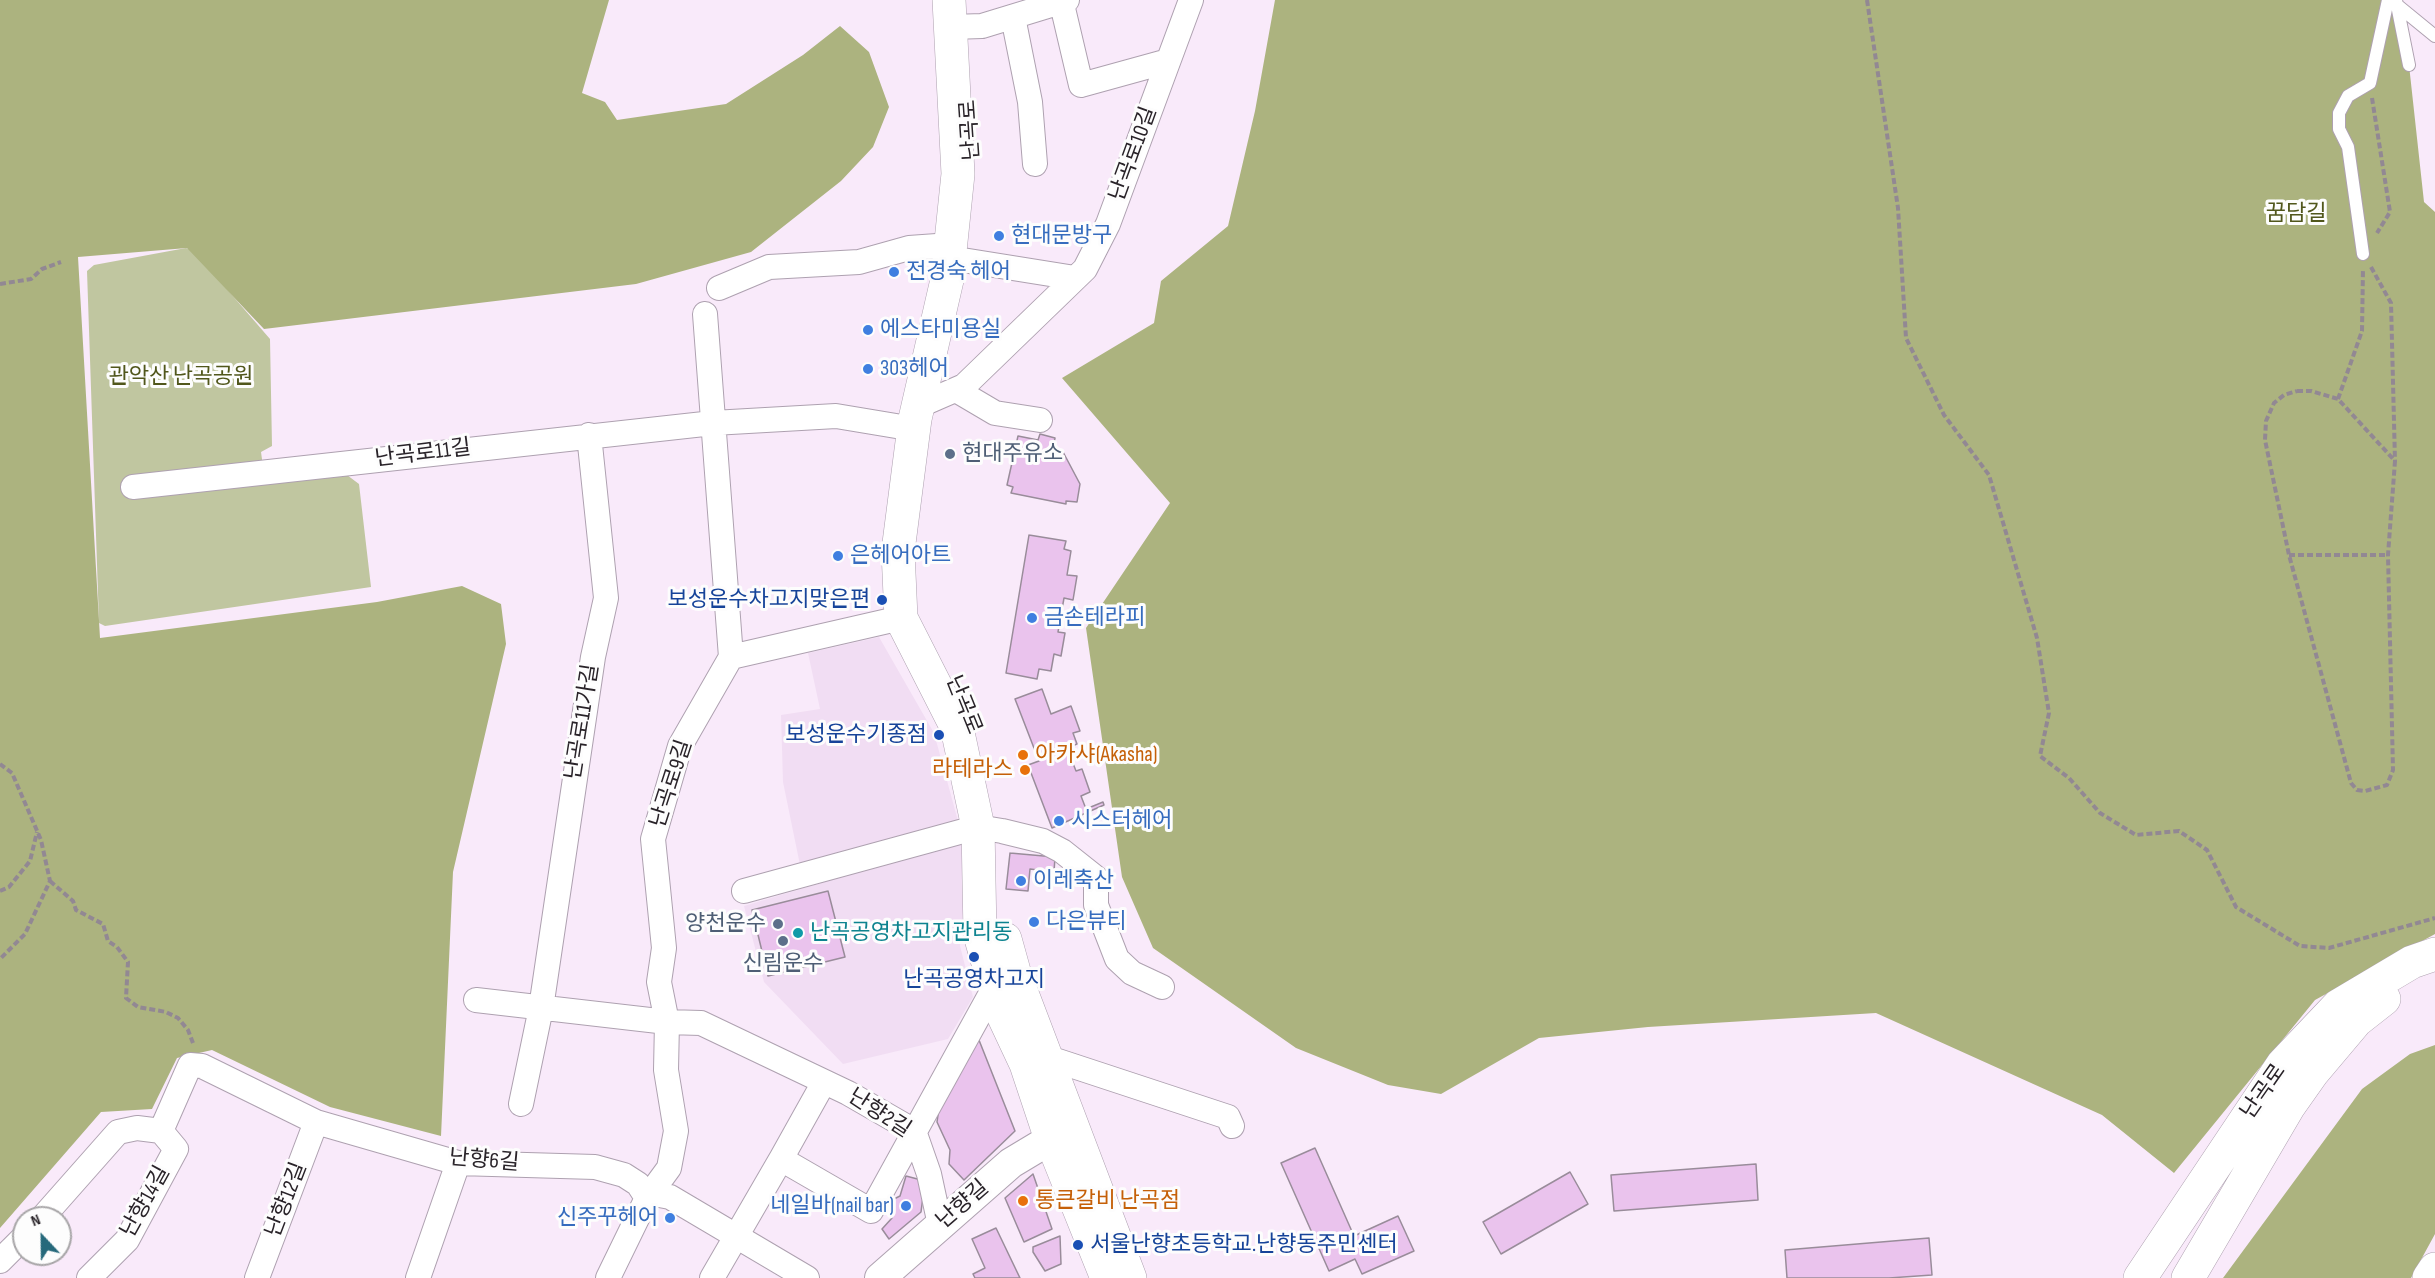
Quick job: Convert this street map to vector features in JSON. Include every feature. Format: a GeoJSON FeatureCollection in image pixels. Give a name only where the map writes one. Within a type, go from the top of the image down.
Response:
{"type":"FeatureCollection","features":[{"type":"Feature","properties":{"kind":"main road","name":"난곡로"},"geometry":{"type":"LineString","coordinates":[[956,14],[958,174],[954,254],[947,280],[930,406],[919,548],[922,613],[976,725],[987,829],[1002,927],[1037,1063],[1051,1139],[1107,1278]]}},
{"type":"Feature","properties":{"kind":"main road","name":"난곡로"},"geometry":{"type":"LineString","coordinates":[[930,406],[898,551],[901,618],[957,728],[987,829],[980,935],[1002,1015],[1037,1063],[1130,1278]]}},
{"type":"Feature","properties":{"kind":"main road","name":"난곡로"},"geometry":{"type":"LineString","coordinates":[[2140,1278],[2283,1064],[2338,1006],[2412,962],[2435,954]]}},
{"type":"Feature","properties":{"kind":"main road","name":"난곡로"},"geometry":{"type":"LineString","coordinates":[[2188,1278],[2289,1106],[2324,1056],[2373,1006],[2410,982],[2435,972]]}},
{"type":"Feature","properties":{"kind":"main road"},"geometry":{"type":"LineString","coordinates":[[2428,1278],[2435,1269]]}},
{"type":"Feature","properties":{"kind":"street","name":"난곡로10길"},"geometry":{"type":"LineString","coordinates":[[930,406],[964,386],[1084,269],[1108,224],[1191,0]]}},
{"type":"Feature","properties":{"kind":"street"},"geometry":{"type":"LineString","coordinates":[[956,14],[982,26],[1063,1],[1081,85],[1168,61]]}},
{"type":"Feature","properties":{"kind":"street"},"geometry":{"type":"LineString","coordinates":[[1012,17],[1029,102],[1035,164]]}},
{"type":"Feature","properties":{"kind":"street"},"geometry":{"type":"LineString","coordinates":[[719,288],[769,267],[859,262],[909,248],[954,254],[1075,278]]}},
{"type":"Feature","properties":{"kind":"street"},"geometry":{"type":"LineString","coordinates":[[705,314],[731,657],[901,618]]}},
{"type":"Feature","properties":{"kind":"street"},"geometry":{"type":"LineString","coordinates":[[930,406],[1040,420]]}},
{"type":"Feature","properties":{"kind":"street","name":"난곡로11길"},"geometry":{"type":"LineString","coordinates":[[133,488],[589,435],[713,423],[836,416],[930,406]]}},
{"type":"Feature","properties":{"kind":"street","name":"난곡로11가길"},"geometry":{"type":"LineString","coordinates":[[521,1104],[541,1008],[593,657],[606,598],[589,435]]}},
{"type":"Feature","properties":{"kind":"street","name":"난곡로9길"},"geometry":{"type":"LineString","coordinates":[[648,1196],[669,1168],[676,1131],[666,1070],[667,1022],[659,982],[664,948],[653,839],[680,746],[731,657]]}},
{"type":"Feature","properties":{"kind":"street"},"geometry":{"type":"LineString","coordinates":[[744,891],[987,829],[1043,842],[1086,868],[1096,878],[1096,905],[1117,959],[1132,973],[1162,987]]}},
{"type":"Feature","properties":{"kind":"street"},"geometry":{"type":"LineString","coordinates":[[712,1278],[781,1159],[871,1211],[994,986]]}},
{"type":"Feature","properties":{"kind":"street"},"geometry":{"type":"LineString","coordinates":[[476,1000],[667,1022]]}},
{"type":"Feature","properties":{"kind":"street","name":"난향2길"},"geometry":{"type":"LineString","coordinates":[[667,1022],[701,1023],[824,1082],[914,1131],[929,1174],[940,1225]]}},
{"type":"Feature","properties":{"kind":"street"},"geometry":{"type":"LineString","coordinates":[[1037,1063],[1058,1061],[1228,1117],[1232,1126]]}},
{"type":"Feature","properties":{"kind":"street","name":"난향14길"},"geometry":{"type":"LineString","coordinates":[[89,1278],[127,1240],[176,1149],[161,1131],[190,1065],[202,1066]]}},
{"type":"Feature","properties":{"kind":"street","name":"난향6길"},"geometry":{"type":"LineString","coordinates":[[202,1066],[316,1122],[458,1163],[595,1167],[624,1175],[639,1184],[648,1196]]}},
{"type":"Feature","properties":{"kind":"street","name":"난향2길"},"geometry":{"type":"LineString","coordinates":[[781,1159],[824,1082]]}},
{"type":"Feature","properties":{"kind":"street","name":"난향12길"},"geometry":{"type":"LineString","coordinates":[[256,1278],[316,1122]]}},
{"type":"Feature","properties":{"kind":"street"},"geometry":{"type":"LineString","coordinates":[[53,1206],[118,1132],[137,1128],[161,1131]]}},
{"type":"Feature","properties":{"kind":"street","name":"난향길"},"geometry":{"type":"LineString","coordinates":[[880,1278],[1011,1163],[1051,1139]]}},
{"type":"Feature","properties":{"kind":"street"},"geometry":{"type":"LineString","coordinates":[[418,1278],[458,1163]]}},
{"type":"Feature","properties":{"kind":"street"},"geometry":{"type":"LineString","coordinates":[[608,1278],[648,1196],[670,1197],[807,1278]]}},
{"type":"Feature","properties":{"kind":"street"},"geometry":{"type":"LineString","coordinates":[[0,1261],[12,1249]]}},
{"type":"Feature","properties":{"kind":"lane"},"geometry":{"type":"LineString","coordinates":[[2393,2],[2432,36],[2435,36]]}},
{"type":"Feature","properties":{"kind":"lane"},"geometry":{"type":"LineString","coordinates":[[2393,2],[2409,65]]}},
{"type":"Feature","properties":{"kind":"lane"},"geometry":{"type":"LineString","coordinates":[[2363,254],[2348,147],[2339,129],[2339,113],[2348,96],[2370,83],[2393,2]]}},
{"type":"Feature","properties":{"kind":"path"},"geometry":{"type":"LineString","coordinates":[[1868,0],[1898,208],[1906,338],[1944,415],[1989,476],[2037,638],[2049,713],[2040,756],[2069,778],[2100,813],[2136,835],[2179,831],[2207,850],[2236,907],[2300,946],[2329,948],[2435,918]]}},
{"type":"Feature","properties":{"kind":"path"},"geometry":{"type":"LineString","coordinates":[[2363,254],[2391,303],[2395,461],[2388,555],[2392,770],[2387,784],[2365,791],[2356,790],[2350,783],[2289,555],[2265,440],[2266,421],[2274,403],[2291,393],[2311,391],[2338,399],[2395,461]]}},
{"type":"Feature","properties":{"kind":"path"},"geometry":{"type":"LineString","coordinates":[[0,284],[31,279],[42,269],[62,262]]}},
{"type":"Feature","properties":{"kind":"path"},"geometry":{"type":"LineString","coordinates":[[2338,399],[2362,331]]}},
{"type":"Feature","properties":{"kind":"path"},"geometry":{"type":"LineString","coordinates":[[2289,555],[2388,555]]}},
{"type":"Feature","properties":{"kind":"path"},"geometry":{"type":"LineString","coordinates":[[0,764],[12,773],[37,831],[50,881],[73,901],[76,910],[103,924],[108,940],[117,947],[128,962],[126,998],[138,1007],[166,1012],[178,1018],[188,1030],[202,1066]]}},
{"type":"Feature","properties":{"kind":"path"},"geometry":{"type":"LineString","coordinates":[[0,891],[9,887],[30,861],[37,831]]}},
{"type":"Feature","properties":{"kind":"path"},"geometry":{"type":"LineString","coordinates":[[0,959],[25,934],[50,881]]}},
{"type":"Feature","properties":{"kind":"shaded area"},"geometry":{"type":"Polygon","coordinates":[[[879,637],[934,733],[958,821],[800,865],[783,782],[781,715],[820,709],[808,653],[879,637]]]}},
{"type":"Feature","properties":{"kind":"shaded area","name":"난곡공영차고지"},"geometry":{"type":"Polygon","coordinates":[[[968,839],[960,946],[973,997],[948,1039],[843,1064],[764,982],[744,906],[968,839]]]}},
{"type":"Feature","properties":{"kind":"green space"},"geometry":{"type":"Polygon","coordinates":[[[0,0],[609,0],[582,93],[605,102],[617,120],[726,104],[803,55],[840,26],[869,52],[889,107],[873,147],[841,181],[751,252],[636,284],[264,329],[187,248],[78,257],[100,638],[377,602],[462,586],[501,604],[506,644],[453,872],[441,1136],[330,1107],[212,1050],[177,1058],[152,1109],[101,1112],[19,1206],[12,1206],[12,1214],[0,1228],[0,0]]]}},
{"type":"Feature","properties":{"kind":"green space","name":"꿈담길"},"geometry":{"type":"Polygon","coordinates":[[[1275,0],[2396,0],[2409,65],[2424,202],[2435,212],[2435,934],[2315,1000],[2174,1173],[2102,1115],[1876,1013],[1648,1027],[1539,1038],[1441,1094],[1388,1085],[1296,1048],[1153,948],[1122,877],[1086,628],[1170,503],[1062,378],[1154,323],[1161,281],[1228,226],[1255,111],[1275,0]]]}},
{"type":"Feature","properties":{"kind":"green space","name":"관악산 난곡공원"},"geometry":{"type":"Polygon","coordinates":[[[186,248],[193,250],[270,339],[272,446],[261,452],[265,481],[347,475],[359,484],[371,587],[105,626],[99,623],[87,271],[94,265],[186,248]]]}},
{"type":"Feature","properties":{"kind":"green space"},"geometry":{"type":"Polygon","coordinates":[[[2435,1045],[2435,1234],[2411,1278],[2223,1278],[2362,1089],[2410,1054],[2435,1045]]]}},
{"type":"Feature","properties":{"kind":"building"},"geometry":{"type":"Polygon","coordinates":[[[1040,434],[1055,438],[1053,448],[1062,450],[1080,484],[1077,502],[1066,501],[1066,504],[1011,493],[1013,487],[1007,485],[1018,436],[1038,440],[1040,434]]]}},
{"type":"Feature","properties":{"kind":"building"},"geometry":{"type":"Polygon","coordinates":[[[1029,535],[1066,541],[1064,549],[1071,551],[1067,575],[1077,576],[1073,600],[1064,598],[1058,632],[1065,633],[1061,656],[1054,654],[1051,671],[1039,669],[1037,679],[1006,673],[1029,535]]]}},
{"type":"Feature","properties":{"kind":"building"},"geometry":{"type":"Polygon","coordinates":[[[1042,689],[1051,714],[1071,706],[1080,731],[1073,733],[1077,744],[1067,748],[1076,771],[1082,769],[1090,792],[1081,796],[1086,809],[1103,802],[1104,805],[1052,828],[1028,765],[1039,761],[1015,699],[1042,689]]]}},
{"type":"Feature","properties":{"kind":"building"},"geometry":{"type":"Polygon","coordinates":[[[1010,853],[1055,857],[1054,872],[1030,869],[1028,891],[1006,889],[1010,853]]]}},
{"type":"Feature","properties":{"kind":"building","name":"난곡공영차고지관리동"},"geometry":{"type":"Polygon","coordinates":[[[828,891],[845,957],[768,976],[752,910],[828,891]]]}},
{"type":"Feature","properties":{"kind":"building"},"geometry":{"type":"Polygon","coordinates":[[[977,1035],[1015,1131],[964,1180],[949,1164],[950,1150],[937,1122],[941,1094],[977,1035]]]}},
{"type":"Feature","properties":{"kind":"building"},"geometry":{"type":"Polygon","coordinates":[[[1315,1148],[1354,1236],[1398,1216],[1414,1251],[1362,1274],[1355,1259],[1329,1271],[1281,1163],[1315,1148]]]}},
{"type":"Feature","properties":{"kind":"building"},"geometry":{"type":"Polygon","coordinates":[[[1756,1164],[1758,1200],[1614,1211],[1611,1175],[1756,1164]]]}},
{"type":"Feature","properties":{"kind":"building"},"geometry":{"type":"Polygon","coordinates":[[[1570,1172],[1588,1204],[1501,1254],[1483,1222],[1570,1172]]]}},
{"type":"Feature","properties":{"kind":"building"},"geometry":{"type":"Polygon","coordinates":[[[1033,1174],[1052,1229],[1024,1242],[1005,1198],[1033,1174]]]}},
{"type":"Feature","properties":{"kind":"building"},"geometry":{"type":"Polygon","coordinates":[[[906,1176],[925,1181],[921,1212],[889,1239],[882,1229],[892,1218],[894,1199],[900,1196],[906,1176]]]}},
{"type":"Feature","properties":{"kind":"building"},"geometry":{"type":"Polygon","coordinates":[[[996,1228],[1020,1278],[975,1278],[973,1274],[985,1268],[972,1239],[996,1228]]]}},
{"type":"Feature","properties":{"kind":"building"},"geometry":{"type":"Polygon","coordinates":[[[1060,1236],[1061,1264],[1045,1271],[1033,1252],[1033,1247],[1060,1236]]]}},
{"type":"Feature","properties":{"kind":"building"},"geometry":{"type":"Polygon","coordinates":[[[1929,1238],[1932,1275],[1889,1278],[1787,1278],[1785,1250],[1929,1238]]]}},
{"type":"Feature","properties":{"kind":"place","name":"현대문방구"},"geometry":{"type":"Point","coordinates":[999,236]}},
{"type":"Feature","properties":{"kind":"place","name":"전경숙 헤어"},"geometry":{"type":"Point","coordinates":[894,272]}},
{"type":"Feature","properties":{"kind":"place","name":"에스타미용실"},"geometry":{"type":"Point","coordinates":[868,330]}},
{"type":"Feature","properties":{"kind":"place","name":"303헤어"},"geometry":{"type":"Point","coordinates":[868,369]}},
{"type":"Feature","properties":{"kind":"place","name":"현대주유소"},"geometry":{"type":"Point","coordinates":[950,454]}},
{"type":"Feature","properties":{"kind":"place","name":"은헤어아트"},"geometry":{"type":"Point","coordinates":[838,556]}},
{"type":"Feature","properties":{"kind":"place","name":"보성운수차고지맞은편"},"geometry":{"type":"Point","coordinates":[882,600]}},
{"type":"Feature","properties":{"kind":"place","name":"금손테라피"},"geometry":{"type":"Point","coordinates":[1032,618]}},
{"type":"Feature","properties":{"kind":"place","name":"보성운수기종점"},"geometry":{"type":"Point","coordinates":[939,735]}},
{"type":"Feature","properties":{"kind":"place","name":"아카샤(Akasha)"},"geometry":{"type":"Point","coordinates":[1023,755]}},
{"type":"Feature","properties":{"kind":"place","name":"라테라스"},"geometry":{"type":"Point","coordinates":[1025,770]}},
{"type":"Feature","properties":{"kind":"place","name":"시스터헤어"},"geometry":{"type":"Point","coordinates":[1059,821]}},
{"type":"Feature","properties":{"kind":"place","name":"이레축산"},"geometry":{"type":"Point","coordinates":[1021,881]}},
{"type":"Feature","properties":{"kind":"place","name":"다은뷰티"},"geometry":{"type":"Point","coordinates":[1034,922]}},
{"type":"Feature","properties":{"kind":"place","name":"양천운수"},"geometry":{"type":"Point","coordinates":[778,924]}},
{"type":"Feature","properties":{"kind":"place","name":"난곡공영차고지관리동"},"geometry":{"type":"Point","coordinates":[798,933]}},
{"type":"Feature","properties":{"kind":"place","name":"신림운수"},"geometry":{"type":"Point","coordinates":[783,941]}},
{"type":"Feature","properties":{"kind":"place","name":"난곡공영차고지"},"geometry":{"type":"Point","coordinates":[974,957]}},
{"type":"Feature","properties":{"kind":"place","name":"통큰갈비 난곡점"},"geometry":{"type":"Point","coordinates":[1023,1201]}},
{"type":"Feature","properties":{"kind":"place","name":"네일바(nail bar)"},"geometry":{"type":"Point","coordinates":[906,1206]}},
{"type":"Feature","properties":{"kind":"place","name":"신주꾸헤어"},"geometry":{"type":"Point","coordinates":[670,1218]}},
{"type":"Feature","properties":{"kind":"place","name":"서울난향초등학교.난향동주민센터"},"geometry":{"type":"Point","coordinates":[1078,1245]}}]}
